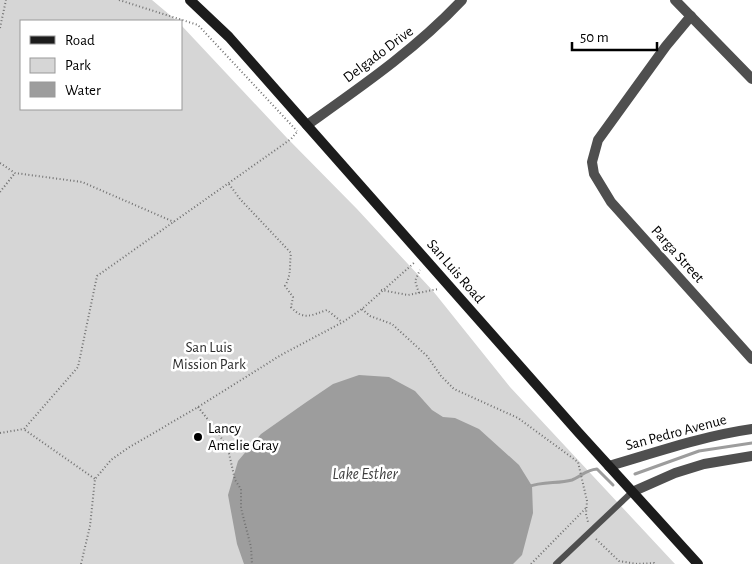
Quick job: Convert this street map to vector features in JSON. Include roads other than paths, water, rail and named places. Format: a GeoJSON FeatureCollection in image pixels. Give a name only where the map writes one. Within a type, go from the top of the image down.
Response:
{"type":"FeatureCollection","features":[{"type":"Feature","properties":{"kind":"street","name":"San Luis Road"},"geometry":{"type":"LineString","coordinates":[[190,0],[229,37],[698,564]]}},
{"type":"Feature","properties":{"kind":"street","name":"Delgado Drive"},"geometry":{"type":"LineString","coordinates":[[307,125],[387,68],[420,41],[462,0]]}},
{"type":"Feature","properties":{"kind":"street"},"geometry":{"type":"LineString","coordinates":[[675,0],[752,79]]}},
{"type":"Feature","properties":{"kind":"street","name":"Parga Street"},"geometry":{"type":"LineString","coordinates":[[692,16],[666,46],[598,140],[592,162],[594,174],[611,202],[752,359]]}},
{"type":"Feature","properties":{"kind":"street","name":"San Pedro Avenue"},"geometry":{"type":"LineString","coordinates":[[609,466],[673,446],[732,432],[752,430]]}},
{"type":"Feature","properties":{"kind":"street"},"geometry":{"type":"LineString","coordinates":[[632,492],[675,473],[704,464],[752,456]]}},
{"type":"Feature","properties":{"kind":"lane"},"geometry":{"type":"LineString","coordinates":[[556,564],[632,492]]}},
{"type":"Feature","properties":{"kind":"water","name":"Lake Esther"},"geometry":{"type":"Polygon","coordinates":[[[359,375],[389,377],[415,391],[432,410],[443,417],[455,418],[479,429],[519,465],[532,486],[533,513],[522,555],[513,564],[244,564],[237,544],[228,495],[238,461],[261,434],[333,384],[359,375]]]}},
{"type":"Feature","properties":{"kind":"waterway"},"geometry":{"type":"LineString","coordinates":[[635,474],[699,451],[752,443]]}},
{"type":"Feature","properties":{"kind":"waterway"},"geometry":{"type":"LineString","coordinates":[[528,487],[572,480],[586,472],[597,469],[613,485]]}},
{"type":"Feature","properties":{"kind":"place","name":"Lancy Amelie Gray"},"geometry":{"type":"Point","coordinates":[198,437]}},
{"type":"Feature","properties":{"kind":"park label","name":"San Luis Mission Park"},"geometry":{"type":"Point","coordinates":[209,356]}}]}
